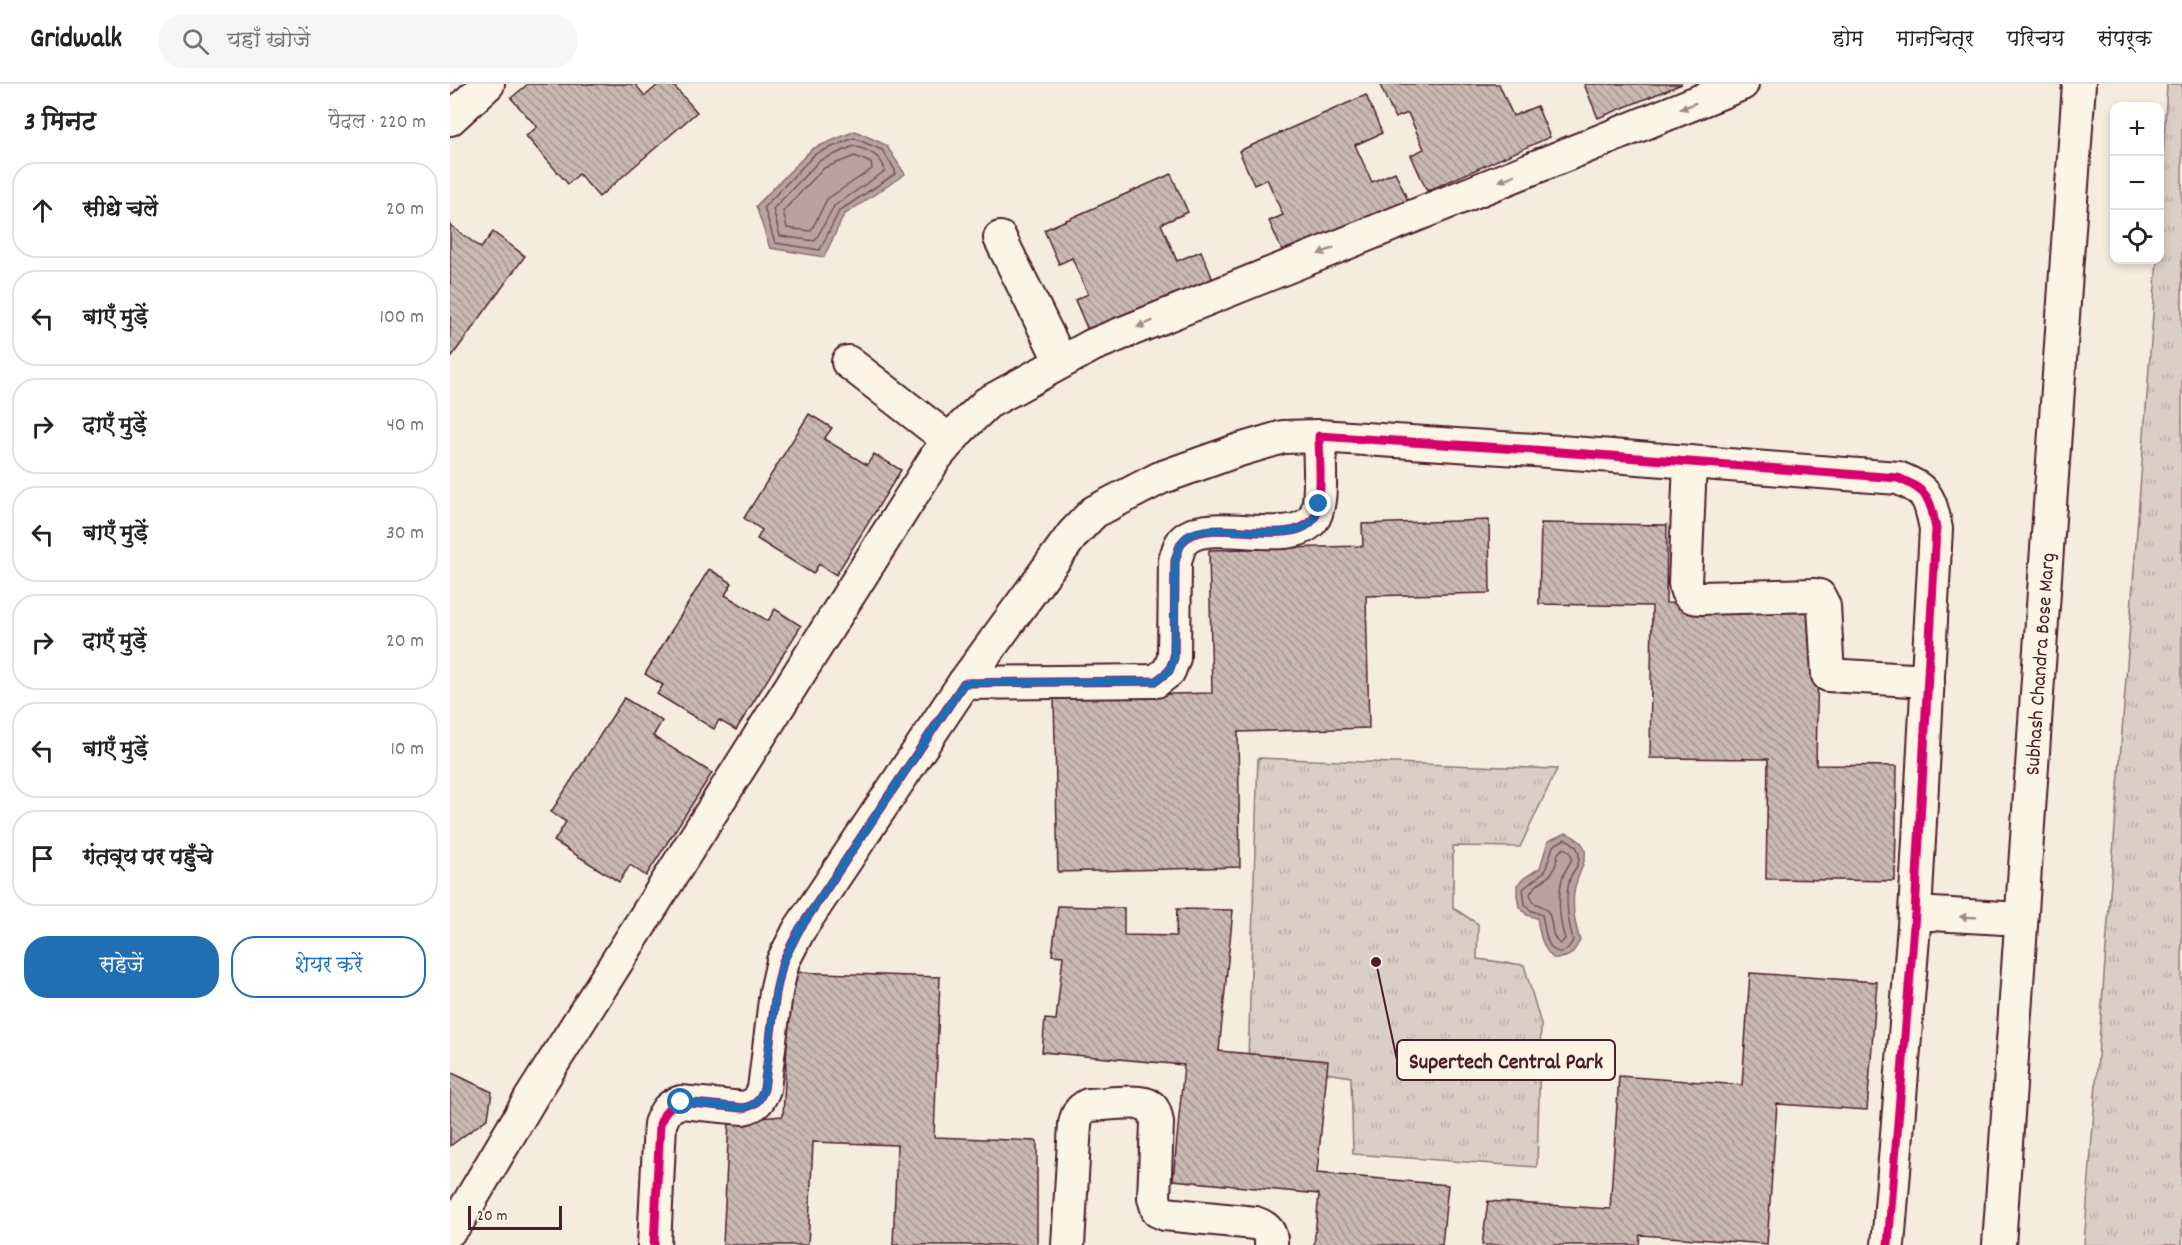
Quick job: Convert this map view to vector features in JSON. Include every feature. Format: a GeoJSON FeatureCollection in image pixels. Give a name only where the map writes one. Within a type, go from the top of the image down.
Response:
{"type":"FeatureCollection","features":[{"type":"Feature","properties":{"kind":"street"},"geometry":{"type":"LineString","coordinates":[[450,119],[488,84]]}},
{"type":"Feature","properties":{"kind":"street"},"geometry":{"type":"LineString","coordinates":[[450,1230],[458,1221],[564,1045],[936,457],[987,402],[1092,345],[1742,84]]}},
{"type":"Feature","properties":{"kind":"street","name":"Subhash Chandra Bose Marg"},"geometry":{"type":"LineString","coordinates":[[1999,1245],[2079,84]]}},
{"type":"Feature","properties":{"kind":"street"},"geometry":{"type":"LineString","coordinates":[[1000,238],[1061,362]]}},
{"type":"Feature","properties":{"kind":"street"},"geometry":{"type":"LineString","coordinates":[[848,362],[950,441]]}},
{"type":"Feature","properties":{"kind":"street"},"geometry":{"type":"LineString","coordinates":[[964,683],[1156,681],[1169,671],[1174,658],[1175,561],[1179,547],[1187,537],[1203,531],[1288,532],[1303,528],[1314,518],[1319,504],[1319,436]]}},
{"type":"Feature","properties":{"kind":"street"},"geometry":{"type":"LineString","coordinates":[[654,1245],[660,1124],[665,1111],[681,1102],[743,1108],[753,1106],[759,1101],[764,1089],[776,992],[783,962],[799,930],[964,683],[1072,534],[1094,512],[1160,478],[1283,437],[1319,436],[1898,478],[1918,486],[1931,505],[1936,529],[1915,914],[1888,1245]]}},
{"type":"Feature","properties":{"kind":"street"},"geometry":{"type":"LineString","coordinates":[[1690,462],[1685,583],[1689,595],[1701,598],[1819,596],[1824,606],[1828,675],[1928,681]]}},
{"type":"Feature","properties":{"kind":"street"},"geometry":{"type":"LineString","coordinates":[[1915,914],[2021,919]]}},
{"type":"Feature","properties":{"kind":"street"},"geometry":{"type":"LineString","coordinates":[[1068,1245],[1077,1115],[1088,1105],[1141,1103],[1150,1105],[1157,1123],[1154,1198],[1158,1210],[1165,1214],[1265,1226],[1270,1232],[1271,1245]]}},
{"type":"Feature","properties":{"kind":"green space"},"geometry":{"type":"Polygon","coordinates":[[[2167,84],[2182,84],[2182,1245],[2084,1245],[2157,264],[2164,264],[2164,139],[2167,84]]]}},
{"type":"Feature","properties":{"kind":"green space"},"geometry":{"type":"Polygon","coordinates":[[[1258,758],[1557,769],[1520,847],[1453,846],[1453,908],[1478,924],[1477,959],[1524,965],[1541,1024],[1537,1167],[1353,1154],[1351,1077],[1248,1060],[1258,758]]]}},
{"type":"Feature","properties":{"kind":"water"},"geometry":{"type":"Polygon","coordinates":[[[855,131],[886,145],[905,174],[844,215],[824,257],[770,248],[756,206],[812,149],[855,131]]]}},
{"type":"Feature","properties":{"kind":"water"},"geometry":{"type":"Polygon","coordinates":[[[1566,833],[1577,839],[1585,852],[1585,860],[1573,899],[1574,917],[1580,940],[1570,955],[1553,958],[1543,944],[1537,918],[1527,915],[1519,907],[1517,885],[1540,868],[1548,841],[1566,833]]]}},
{"type":"Feature","properties":{"kind":"building"},"geometry":{"type":"Polygon","coordinates":[[[528,84],[635,84],[645,96],[659,84],[672,84],[697,112],[599,197],[579,174],[568,184],[526,136],[537,127],[511,98],[528,84]]]}},
{"type":"Feature","properties":{"kind":"building"},"geometry":{"type":"Polygon","coordinates":[[[1499,84],[1513,116],[1537,106],[1550,137],[1427,191],[1411,155],[1424,149],[1408,113],[1395,118],[1380,85],[1499,84]]]}},
{"type":"Feature","properties":{"kind":"building"},"geometry":{"type":"Polygon","coordinates":[[[1584,84],[1682,84],[1598,118],[1584,84]]]}},
{"type":"Feature","properties":{"kind":"building"},"geometry":{"type":"Polygon","coordinates":[[[1366,95],[1382,133],[1355,145],[1372,182],[1395,172],[1409,203],[1285,257],[1269,221],[1283,215],[1267,179],[1254,185],[1239,151],[1366,95]]]}},
{"type":"Feature","properties":{"kind":"building"},"geometry":{"type":"Polygon","coordinates":[[[1171,174],[1188,212],[1161,224],[1177,261],[1201,251],[1214,282],[1091,337],[1075,300],[1088,294],[1072,258],[1059,264],[1044,230],[1171,174]]]}},
{"type":"Feature","properties":{"kind":"building"},"geometry":{"type":"Polygon","coordinates":[[[450,225],[481,248],[493,232],[525,256],[452,356],[450,354],[450,225]]]}},
{"type":"Feature","properties":{"kind":"building"},"geometry":{"type":"Polygon","coordinates":[[[809,414],[832,428],[824,439],[867,465],[874,454],[901,470],[836,575],[819,564],[813,574],[757,539],[762,530],[744,518],[809,414]]]}},
{"type":"Feature","properties":{"kind":"building"},"geometry":{"type":"Polygon","coordinates":[[[1489,520],[1490,593],[1366,596],[1369,728],[1238,732],[1240,867],[1058,872],[1054,697],[1212,693],[1209,550],[1363,546],[1362,524],[1489,520]]]}},
{"type":"Feature","properties":{"kind":"building"},"geometry":{"type":"Polygon","coordinates":[[[1541,523],[1667,525],[1666,603],[1819,605],[1816,765],[1897,766],[1895,881],[1766,879],[1768,759],[1650,758],[1652,606],[1539,604],[1541,523]]]}},
{"type":"Feature","properties":{"kind":"building"},"geometry":{"type":"Polygon","coordinates":[[[709,569],[732,583],[725,595],[768,621],[775,609],[801,626],[736,730],[719,720],[714,729],[657,694],[663,685],[645,674],[709,569]]]}},
{"type":"Feature","properties":{"kind":"building"},"geometry":{"type":"Polygon","coordinates":[[[624,698],[662,721],[653,736],[712,773],[646,876],[630,865],[619,882],[554,841],[566,822],[551,812],[624,698]]]}},
{"type":"Feature","properties":{"kind":"building"},"geometry":{"type":"Polygon","coordinates":[[[1058,906],[1124,908],[1124,935],[1176,936],[1177,909],[1233,910],[1219,1051],[1328,1061],[1317,1173],[1448,1185],[1442,1245],[1314,1245],[1319,1194],[1173,1180],[1184,1065],[1042,1052],[1045,1019],[1056,1020],[1063,956],[1052,955],[1058,906]]]}},
{"type":"Feature","properties":{"kind":"building"},"geometry":{"type":"Polygon","coordinates":[[[791,972],[940,977],[934,1137],[1037,1141],[1037,1245],[893,1245],[897,1145],[813,1142],[808,1245],[723,1245],[729,1121],[783,1116],[791,972]]]}},
{"type":"Feature","properties":{"kind":"building"},"geometry":{"type":"Polygon","coordinates":[[[1750,973],[1877,982],[1867,1110],[1777,1104],[1767,1244],[1640,1235],[1639,1245],[1482,1245],[1488,1201],[1610,1209],[1619,1076],[1742,1085],[1750,973]]]}},
{"type":"Feature","properties":{"kind":"building"},"geometry":{"type":"Polygon","coordinates":[[[450,1072],[492,1092],[488,1118],[450,1146],[450,1072]]]}},
{"type":"Feature","properties":{"kind":"cycle path"},"geometry":{"type":"LineString","coordinates":[[654,1245],[660,1124],[664,1116],[670,1107],[681,1102],[743,1108],[754,1104],[759,1099],[764,1089],[776,992],[783,961],[799,930],[964,683],[1156,681],[1169,671],[1174,658],[1175,561],[1179,548],[1188,537],[1201,532],[1217,530],[1272,532],[1303,527],[1313,519],[1319,503],[1319,436],[1898,478],[1916,487],[1926,496],[1936,529],[1915,913],[1888,1245]]}},
{"type":"Feature","properties":{"kind":"place","name":"Supertech Central Park"},"geometry":{"type":"Point","coordinates":[1376,962]}},
{"type":"Feature","properties":{"kind":"route"},"geometry":{"type":"LineString","coordinates":[[681,1102],[743,1108],[753,1106],[759,1101],[764,1089],[776,992],[783,962],[799,930],[964,683],[1156,681],[1169,671],[1174,658],[1175,561],[1179,547],[1187,537],[1203,531],[1288,532],[1303,528],[1314,518],[1319,504]]}}]}
